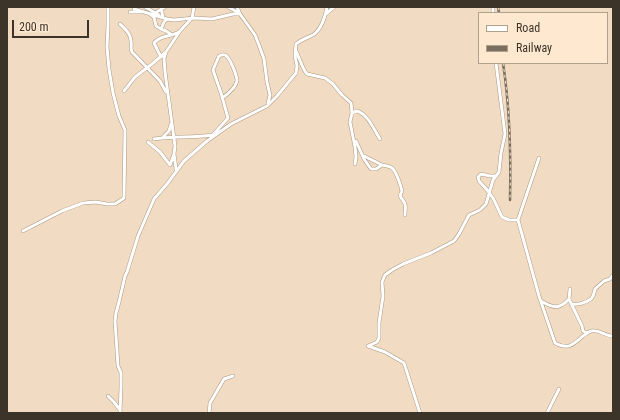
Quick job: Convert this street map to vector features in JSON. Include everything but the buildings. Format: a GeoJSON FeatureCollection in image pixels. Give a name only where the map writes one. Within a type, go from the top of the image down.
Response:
{"type":"FeatureCollection","features":[{"type":"Feature","properties":{"kind":"street"},"geometry":{"type":"LineString","coordinates":[[23,231],[62,211],[83,203],[96,202],[115,204],[124,198],[125,130],[119,116],[109,70],[107,47],[108,7]]}},
{"type":"Feature","properties":{"kind":"street"},"geometry":{"type":"LineString","coordinates":[[145,7],[165,18]]}},
{"type":"Feature","properties":{"kind":"street"},"geometry":{"type":"LineString","coordinates":[[150,14],[155,13],[165,7]]}},
{"type":"Feature","properties":{"kind":"street"},"geometry":{"type":"LineString","coordinates":[[124,91],[135,77],[166,52],[179,32],[192,18],[194,7]]}},
{"type":"Feature","properties":{"kind":"street"},"geometry":{"type":"LineString","coordinates":[[228,7],[240,14]]}},
{"type":"Feature","properties":{"kind":"street"},"geometry":{"type":"LineString","coordinates":[[238,7],[240,14],[255,35],[264,59],[270,95],[267,106]]}},
{"type":"Feature","properties":{"kind":"street"},"geometry":{"type":"LineString","coordinates":[[120,412],[121,373],[118,366],[115,321],[116,312],[125,276],[138,236],[154,199],[184,161],[207,141],[231,124],[267,106],[277,96],[296,73],[296,44],[320,28],[326,14],[327,7]]}},
{"type":"Feature","properties":{"kind":"street"},"geometry":{"type":"LineString","coordinates":[[326,14],[334,7]]}},
{"type":"Feature","properties":{"kind":"street"},"geometry":{"type":"LineString","coordinates":[[161,29],[165,18],[162,8]]}},
{"type":"Feature","properties":{"kind":"street"},"geometry":{"type":"LineString","coordinates":[[134,9],[165,18],[184,19],[212,19],[230,14],[240,14]]}},
{"type":"Feature","properties":{"kind":"street"},"geometry":{"type":"LineString","coordinates":[[130,12],[142,12]]}},
{"type":"Feature","properties":{"kind":"street"},"geometry":{"type":"LineString","coordinates":[[150,14],[154,17],[156,26],[172,35]]}},
{"type":"Feature","properties":{"kind":"street"},"geometry":{"type":"LineString","coordinates":[[154,22],[165,18]]}},
{"type":"Feature","properties":{"kind":"street"},"geometry":{"type":"LineString","coordinates":[[120,24],[130,35],[132,41],[132,52],[162,84],[168,97]]}},
{"type":"Feature","properties":{"kind":"street"},"geometry":{"type":"LineString","coordinates":[[148,142],[160,152],[170,165],[174,154],[174,137],[164,63],[154,43],[160,38],[179,32]]}},
{"type":"Feature","properties":{"kind":"street"},"geometry":{"type":"LineString","coordinates":[[295,49],[305,73],[325,78],[333,84],[351,103],[352,113],[350,122],[355,147],[355,164]]}},
{"type":"Feature","properties":{"kind":"street"},"geometry":{"type":"LineString","coordinates":[[164,63],[166,52]]}},
{"type":"Feature","properties":{"kind":"street"},"geometry":{"type":"LineString","coordinates":[[207,141],[228,118],[213,70],[219,56],[225,55],[228,57],[237,76],[234,88],[222,98]]}},
{"type":"Feature","properties":{"kind":"street"},"geometry":{"type":"LineString","coordinates":[[420,413],[404,363],[385,352],[368,346],[377,342],[380,338],[383,296],[382,282],[385,275],[408,262],[431,253],[454,241],[469,215],[480,210],[486,204],[493,180],[499,172],[505,134],[499,97],[496,64]]}},
{"type":"Feature","properties":{"kind":"street"},"geometry":{"type":"LineString","coordinates":[[352,113],[357,110],[362,112],[380,139]]}},
{"type":"Feature","properties":{"kind":"street"},"geometry":{"type":"LineString","coordinates":[[162,137],[169,131],[172,122]]}},
{"type":"Feature","properties":{"kind":"street"},"geometry":{"type":"LineString","coordinates":[[352,132],[362,155],[371,169],[376,169],[382,165]]}},
{"type":"Feature","properties":{"kind":"street"},"geometry":{"type":"LineString","coordinates":[[154,139],[162,137],[212,135]]}},
{"type":"Feature","properties":{"kind":"street"},"geometry":{"type":"LineString","coordinates":[[174,154],[176,168]]}},
{"type":"Feature","properties":{"kind":"street"},"geometry":{"type":"LineString","coordinates":[[362,155],[393,169],[401,185],[402,191],[400,193],[400,197],[406,206],[405,215]]}},
{"type":"Feature","properties":{"kind":"street"},"geometry":{"type":"LineString","coordinates":[[539,158],[518,220],[541,301],[555,343],[563,347],[570,346],[588,332],[594,330],[609,336],[613,336]]}},
{"type":"Feature","properties":{"kind":"street"},"geometry":{"type":"LineString","coordinates":[[496,176],[481,174],[478,177],[479,181],[489,192],[502,217],[509,220],[518,220]]}},
{"type":"Feature","properties":{"kind":"street"},"geometry":{"type":"LineString","coordinates":[[571,304],[575,305],[591,299],[594,295],[595,289],[604,281],[610,279],[613,275]]}},
{"type":"Feature","properties":{"kind":"street"},"geometry":{"type":"LineString","coordinates":[[570,289],[569,299],[583,331],[587,333]]}},
{"type":"Feature","properties":{"kind":"street"},"geometry":{"type":"LineString","coordinates":[[541,301],[554,307],[559,307],[565,304],[569,299]]}},
{"type":"Feature","properties":{"kind":"street"},"geometry":{"type":"LineString","coordinates":[[209,413],[210,403],[224,379],[233,376]]}},
{"type":"Feature","properties":{"kind":"street"},"geometry":{"type":"LineString","coordinates":[[547,413],[559,388]]}},
{"type":"Feature","properties":{"kind":"street"},"geometry":{"type":"LineString","coordinates":[[108,396],[120,412]]}},
{"type":"Feature","properties":{"kind":"railway"},"geometry":{"type":"LineString","coordinates":[[498,7],[499,12]]}},
{"type":"Feature","properties":{"kind":"railway"},"geometry":{"type":"LineString","coordinates":[[503,64],[510,131],[510,200]]}}]}
